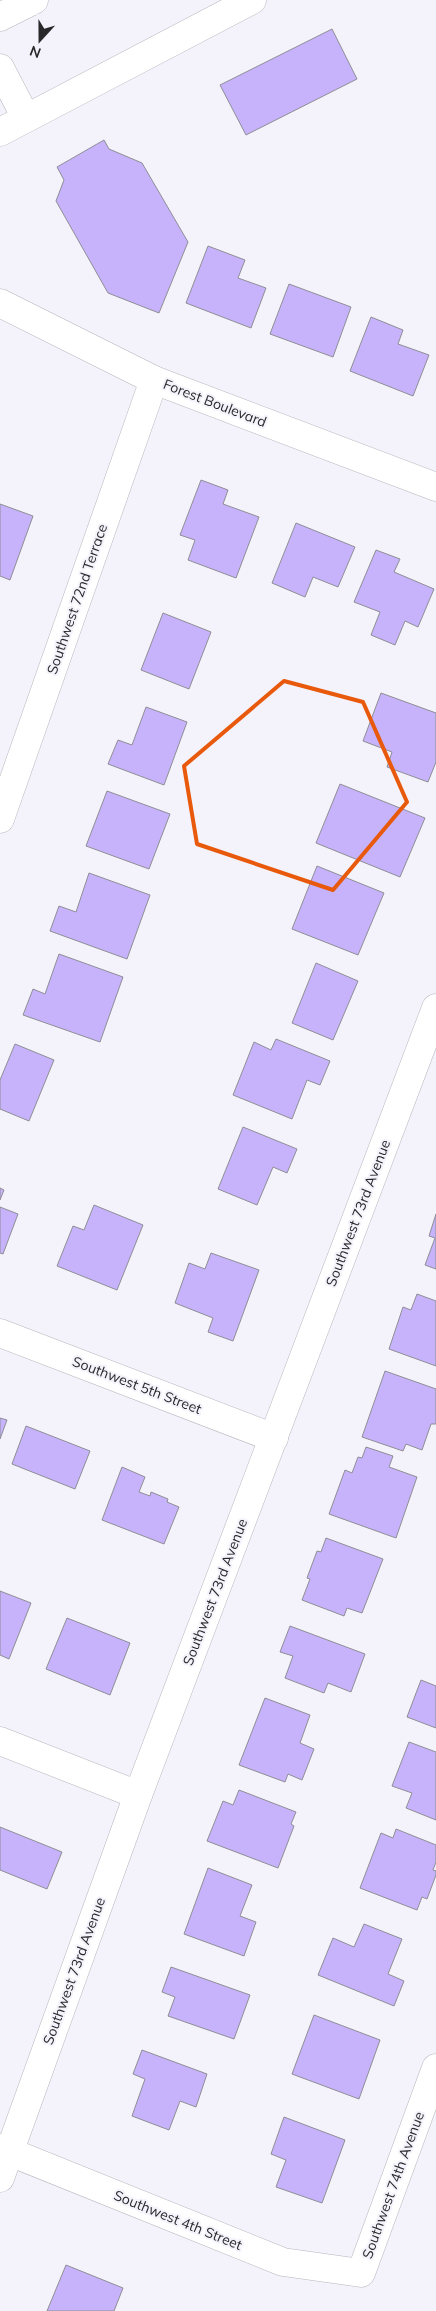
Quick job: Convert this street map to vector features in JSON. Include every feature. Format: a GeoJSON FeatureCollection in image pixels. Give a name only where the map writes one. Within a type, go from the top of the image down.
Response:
{"type":"FeatureCollection","features":[{"type":"Feature","properties":{"kind":"street"},"geometry":{"type":"LineString","coordinates":[[0,17],[34,0]]}},
{"type":"Feature","properties":{"kind":"street"},"geometry":{"type":"LineString","coordinates":[[0,132],[252,0]]}},
{"type":"Feature","properties":{"kind":"street"},"geometry":{"type":"LineString","coordinates":[[0,68],[26,118]]}},
{"type":"Feature","properties":{"kind":"street","name":"Forest Boulevard"},"geometry":{"type":"LineString","coordinates":[[0,304],[154,380],[436,487]]}},
{"type":"Feature","properties":{"kind":"street","name":"Southwest 72nd Terrace"},"geometry":{"type":"LineString","coordinates":[[0,819],[154,380]]}},
{"type":"Feature","properties":{"kind":"street","name":"Southwest 73rd Avenue"},"geometry":{"type":"LineString","coordinates":[[0,2178],[5,2150],[436,1008]]}},
{"type":"Feature","properties":{"kind":"street","name":"Southwest 5th Street"},"geometry":{"type":"LineString","coordinates":[[0,1333],[274,1438]]}},
{"type":"Feature","properties":{"kind":"street"},"geometry":{"type":"LineString","coordinates":[[0,1741],[138,1795]]}},
{"type":"Feature","properties":{"kind":"street","name":"Southwest 74th Avenue"},"geometry":{"type":"LineString","coordinates":[[361,2273],[436,2068]]}},
{"type":"Feature","properties":{"kind":"street","name":"Southwest 4th Street"},"geometry":{"type":"LineString","coordinates":[[5,2150],[283,2262],[361,2273]]}},
{"type":"Feature","properties":{"kind":"highlighted area"},"geometry":{"type":"Polygon","coordinates":[[[284,681],[363,702],[407,802],[333,890],[197,844],[184,766],[284,681]]]}},
{"type":"Feature","properties":{"kind":"building"},"geometry":{"type":"Polygon","coordinates":[[[332,29],[357,79],[246,135],[220,85],[332,29]]]}},
{"type":"Feature","properties":{"kind":"building"},"geometry":{"type":"Polygon","coordinates":[[[104,140],[109,149],[142,163],[188,242],[159,313],[108,293],[56,201],[64,180],[57,167],[104,140]]]}},
{"type":"Feature","properties":{"kind":"building"},"geometry":{"type":"Polygon","coordinates":[[[208,246],[245,260],[238,278],[266,288],[251,328],[186,303],[208,246]]]}},
{"type":"Feature","properties":{"kind":"building"},"geometry":{"type":"Polygon","coordinates":[[[289,284],[351,307],[333,357],[270,334],[289,284]]]}},
{"type":"Feature","properties":{"kind":"building"},"geometry":{"type":"Polygon","coordinates":[[[371,317],[403,330],[398,344],[429,355],[413,396],[350,371],[371,317]]]}},
{"type":"Feature","properties":{"kind":"building"},"geometry":{"type":"Polygon","coordinates":[[[201,480],[228,490],[223,504],[259,517],[236,578],[188,560],[195,540],[180,535],[201,480]]]}},
{"type":"Feature","properties":{"kind":"building"},"geometry":{"type":"Polygon","coordinates":[[[0,504],[33,516],[10,580],[0,576],[0,504]]]}},
{"type":"Feature","properties":{"kind":"building"},"geometry":{"type":"Polygon","coordinates":[[[296,523],[355,547],[338,587],[313,577],[305,597],[272,583],[296,523]]]}},
{"type":"Feature","properties":{"kind":"building"},"geometry":{"type":"Polygon","coordinates":[[[376,550],[400,559],[394,572],[434,589],[418,627],[405,621],[395,645],[371,635],[380,612],[354,602],[376,550]]]}},
{"type":"Feature","properties":{"kind":"building"},"geometry":{"type":"Polygon","coordinates":[[[163,613],[211,632],[189,689],[141,670],[163,613]]]}},
{"type":"Feature","properties":{"kind":"building"},"geometry":{"type":"Polygon","coordinates":[[[381,693],[436,713],[436,762],[428,782],[387,767],[392,752],[363,741],[381,693]]]}},
{"type":"Feature","properties":{"kind":"building"},"geometry":{"type":"Polygon","coordinates":[[[146,707],[187,722],[164,785],[108,764],[118,740],[132,745],[146,707]]]}},
{"type":"Feature","properties":{"kind":"building"},"geometry":{"type":"Polygon","coordinates":[[[340,784],[425,818],[400,877],[316,843],[340,784]]]}},
{"type":"Feature","properties":{"kind":"building"},"geometry":{"type":"Polygon","coordinates":[[[107,791],[170,814],[149,869],[86,846],[107,791]]]}},
{"type":"Feature","properties":{"kind":"building"},"geometry":{"type":"Polygon","coordinates":[[[317,866],[384,893],[358,955],[292,929],[317,866]]]}},
{"type":"Feature","properties":{"kind":"building"},"geometry":{"type":"Polygon","coordinates":[[[89,873],[150,895],[127,959],[50,931],[59,906],[76,912],[89,873]]]}},
{"type":"Feature","properties":{"kind":"building"},"geometry":{"type":"Polygon","coordinates":[[[59,954],[123,977],[100,1042],[23,1015],[33,989],[45,994],[59,954]]]}},
{"type":"Feature","properties":{"kind":"building"},"geometry":{"type":"Polygon","coordinates":[[[316,963],[358,981],[333,1040],[292,1023],[316,963]]]}},
{"type":"Feature","properties":{"kind":"building"},"geometry":{"type":"Polygon","coordinates":[[[276,1039],[330,1061],[320,1085],[307,1080],[292,1119],[233,1095],[254,1042],[271,1050],[276,1039]]]}},
{"type":"Feature","properties":{"kind":"building"},"geometry":{"type":"Polygon","coordinates":[[[15,1044],[54,1060],[29,1121],[0,1109],[0,1080],[15,1044]]]}},
{"type":"Feature","properties":{"kind":"building"},"geometry":{"type":"Polygon","coordinates":[[[243,1127],[297,1149],[287,1173],[273,1167],[257,1205],[218,1189],[243,1127]]]}},
{"type":"Feature","properties":{"kind":"building"},"geometry":{"type":"Polygon","coordinates":[[[0,1188],[4,1190],[0,1200],[0,1188]]]}},
{"type":"Feature","properties":{"kind":"building"},"geometry":{"type":"Polygon","coordinates":[[[94,1205],[143,1225],[117,1290],[57,1266],[73,1226],[84,1230],[94,1205]]]}},
{"type":"Feature","properties":{"kind":"building"},"geometry":{"type":"Polygon","coordinates":[[[0,1207],[18,1214],[3,1254],[0,1253],[0,1207]]]}},
{"type":"Feature","properties":{"kind":"building"},"geometry":{"type":"Polygon","coordinates":[[[436,1214],[436,1269],[425,1265],[435,1238],[429,1236],[436,1214]]]}},
{"type":"Feature","properties":{"kind":"building"},"geometry":{"type":"Polygon","coordinates":[[[211,1253],[259,1270],[233,1341],[208,1332],[213,1318],[175,1303],[189,1263],[205,1269],[211,1253]]]}},
{"type":"Feature","properties":{"kind":"building"},"geometry":{"type":"Polygon","coordinates":[[[417,1294],[436,1301],[436,1366],[389,1349],[403,1307],[411,1310],[417,1294]]]}},
{"type":"Feature","properties":{"kind":"building"},"geometry":{"type":"Polygon","coordinates":[[[385,1371],[436,1389],[436,1424],[431,1424],[422,1450],[406,1444],[403,1451],[362,1437],[385,1371]]]}},
{"type":"Feature","properties":{"kind":"building"},"geometry":{"type":"Polygon","coordinates":[[[0,1418],[7,1420],[0,1439],[0,1418]]]}},
{"type":"Feature","properties":{"kind":"building"},"geometry":{"type":"Polygon","coordinates":[[[26,1426],[90,1451],[75,1489],[12,1464],[26,1426]]]}},
{"type":"Feature","properties":{"kind":"building"},"geometry":{"type":"Polygon","coordinates":[[[366,1447],[393,1456],[389,1467],[417,1477],[396,1538],[329,1514],[345,1470],[352,1473],[358,1457],[362,1458],[366,1447]]]}},
{"type":"Feature","properties":{"kind":"building"},"geometry":{"type":"Polygon","coordinates":[[[122,1467],[145,1477],[139,1492],[150,1496],[151,1492],[168,1499],[167,1502],[179,1507],[164,1544],[102,1520],[122,1467]]]}},
{"type":"Feature","properties":{"kind":"building"},"geometry":{"type":"Polygon","coordinates":[[[326,1538],[383,1559],[362,1613],[347,1608],[344,1616],[302,1600],[310,1579],[307,1578],[317,1551],[321,1552],[326,1538]]]}},
{"type":"Feature","properties":{"kind":"building"},"geometry":{"type":"Polygon","coordinates":[[[0,1591],[31,1603],[9,1659],[0,1655],[0,1591]]]}},
{"type":"Feature","properties":{"kind":"building"},"geometry":{"type":"Polygon","coordinates":[[[67,1618],[130,1643],[110,1695],[46,1669],[67,1618]]]}},
{"type":"Feature","properties":{"kind":"building"},"geometry":{"type":"Polygon","coordinates":[[[290,1626],[365,1654],[351,1692],[328,1683],[324,1693],[285,1678],[293,1656],[280,1652],[290,1626]]]}},
{"type":"Feature","properties":{"kind":"building"},"geometry":{"type":"Polygon","coordinates":[[[421,1680],[436,1686],[436,1728],[407,1717],[421,1680]]]}},
{"type":"Feature","properties":{"kind":"building"},"geometry":{"type":"Polygon","coordinates":[[[265,1698],[310,1715],[300,1743],[314,1749],[302,1780],[288,1774],[285,1782],[239,1765],[265,1698]]]}},
{"type":"Feature","properties":{"kind":"building"},"geometry":{"type":"Polygon","coordinates":[[[409,1742],[436,1752],[436,1820],[406,1808],[412,1793],[392,1786],[409,1742]]]}},
{"type":"Feature","properties":{"kind":"building"},"geometry":{"type":"Polygon","coordinates":[[[239,1790],[296,1812],[291,1824],[294,1826],[278,1868],[207,1841],[223,1801],[233,1805],[239,1790]]]}},
{"type":"Feature","properties":{"kind":"building"},"geometry":{"type":"Polygon","coordinates":[[[0,1827],[62,1852],[47,1889],[0,1870],[0,1827]]]}},
{"type":"Feature","properties":{"kind":"building"},"geometry":{"type":"Polygon","coordinates":[[[396,1829],[436,1845],[436,1862],[433,1870],[436,1871],[436,1875],[427,1899],[422,1897],[417,1910],[360,1888],[381,1833],[393,1838],[396,1829]]]}},
{"type":"Feature","properties":{"kind":"building"},"geometry":{"type":"Polygon","coordinates":[[[208,1868],[252,1885],[240,1916],[256,1922],[244,1956],[184,1934],[208,1868]]]}},
{"type":"Feature","properties":{"kind":"building"},"geometry":{"type":"Polygon","coordinates":[[[364,1924],[402,1939],[388,1974],[404,1981],[394,2006],[318,1975],[333,1938],[354,1947],[364,1924]]]}},
{"type":"Feature","properties":{"kind":"building"},"geometry":{"type":"Polygon","coordinates":[[[171,1967],[250,1995],[234,2039],[168,2016],[175,1997],[162,1992],[171,1967]]]}},
{"type":"Feature","properties":{"kind":"building"},"geometry":{"type":"Polygon","coordinates":[[[314,2015],[380,2040],[359,2099],[292,2074],[314,2015]]]}},
{"type":"Feature","properties":{"kind":"building"},"geometry":{"type":"Polygon","coordinates":[[[142,2050],[207,2074],[196,2107],[180,2101],[169,2130],[132,2116],[145,2079],[133,2074],[142,2050]]]}},
{"type":"Feature","properties":{"kind":"building"},"geometry":{"type":"Polygon","coordinates":[[[284,2117],[345,2140],[322,2203],[276,2187],[286,2160],[271,2154],[284,2117]]]}},
{"type":"Feature","properties":{"kind":"building"},"geometry":{"type":"Polygon","coordinates":[[[66,2265],[123,2288],[114,2311],[47,2311],[66,2265]]]}}]}
